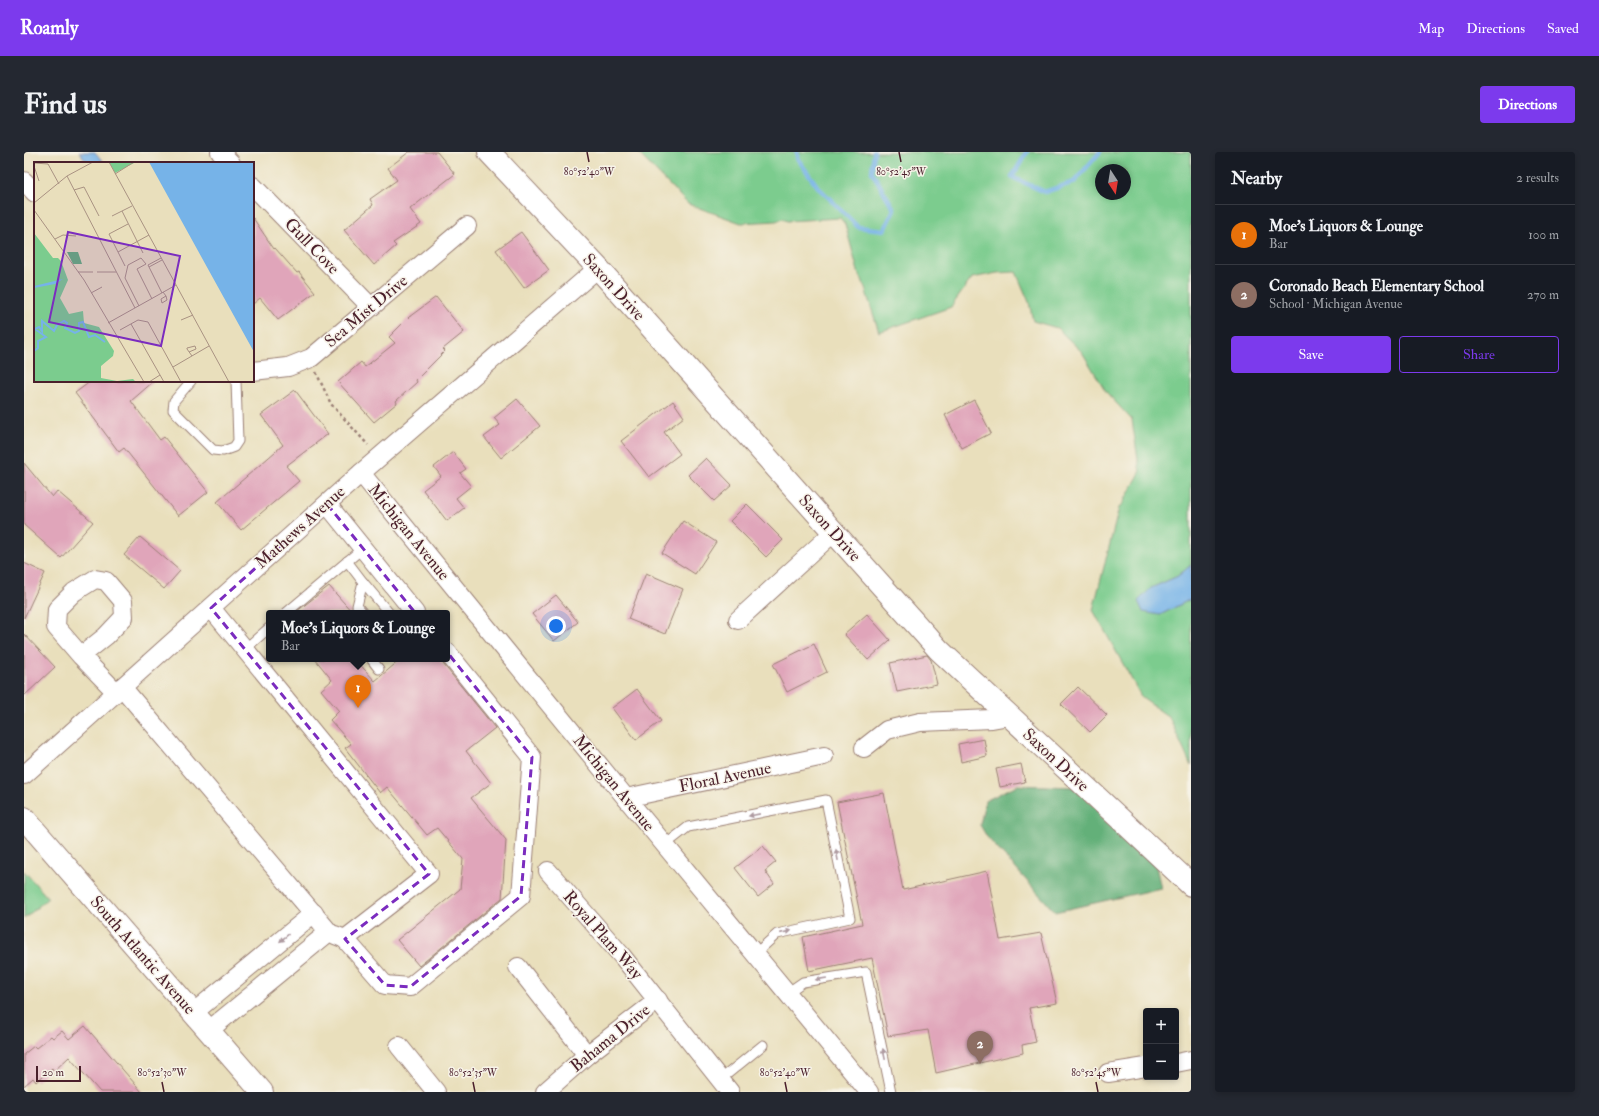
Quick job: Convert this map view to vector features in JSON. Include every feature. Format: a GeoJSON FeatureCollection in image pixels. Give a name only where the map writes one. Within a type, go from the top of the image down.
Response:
{"type":"FeatureCollection","features":[{"type":"Feature","properties":{"kind":"street"},"geometry":{"type":"LineString","coordinates":[[220,152],[230,162]]}},
{"type":"Feature","properties":{"kind":"street","name":"Saxon Drive"},"geometry":{"type":"LineString","coordinates":[[490,152],[598,268],[939,650],[1191,885]]}},
{"type":"Feature","properties":{"kind":"street"},"geometry":{"type":"LineString","coordinates":[[24,181],[34,192]]}},
{"type":"Feature","properties":{"kind":"street","name":"Gull Cove"},"geometry":{"type":"LineString","coordinates":[[254,187],[371,307]]}},
{"type":"Feature","properties":{"kind":"street","name":"Sea Mist Drive"},"geometry":{"type":"LineString","coordinates":[[254,371],[258,372],[288,367],[311,358],[467,226]]}},
{"type":"Feature","properties":{"kind":"street","name":"Mathews Avenue"},"geometry":{"type":"LineString","coordinates":[[24,775],[361,473],[598,268]]}},
{"type":"Feature","properties":{"kind":"street","name":"Michigan Avenue"},"geometry":{"type":"LineString","coordinates":[[361,473],[626,798],[869,1092]]}},
{"type":"Feature","properties":{"kind":"street"},"geometry":{"type":"LineString","coordinates":[[327,504],[414,610]]}},
{"type":"Feature","properties":{"kind":"street"},"geometry":{"type":"LineString","coordinates":[[738,620],[834,532]]}},
{"type":"Feature","properties":{"kind":"street"},"geometry":{"type":"LineString","coordinates":[[208,1031],[337,936],[429,874],[211,608]]}},
{"type":"Feature","properties":{"kind":"street"},"geometry":{"type":"LineString","coordinates":[[81,656],[119,690],[314,913],[385,985],[410,987],[521,896],[532,757],[450,656]]}},
{"type":"Feature","properties":{"kind":"street"},"geometry":{"type":"LineString","coordinates":[[864,748],[887,730],[920,722],[992,719],[1009,716]]}},
{"type":"Feature","properties":{"kind":"street","name":"Floral Avenue"},"geometry":{"type":"LineString","coordinates":[[626,798],[824,756]]}},
{"type":"Feature","properties":{"kind":"street","name":"South Atlantic Avenue"},"geometry":{"type":"LineString","coordinates":[[24,818],[262,1092]]}},
{"type":"Feature","properties":{"kind":"street","name":"Royal Plam Way"},"geometry":{"type":"LineString","coordinates":[[548,871],[622,956],[725,1086]]}},
{"type":"Feature","properties":{"kind":"street"},"geometry":{"type":"LineString","coordinates":[[193,1013],[314,913]]}},
{"type":"Feature","properties":{"kind":"street"},"geometry":{"type":"LineString","coordinates":[[518,967],[587,1055]]}},
{"type":"Feature","properties":{"kind":"street","name":"Bahama Drive"},"geometry":{"type":"LineString","coordinates":[[545,1092],[587,1055],[658,1000]]}},
{"type":"Feature","properties":{"kind":"street"},"geometry":{"type":"LineString","coordinates":[[400,1046],[436,1092]]}},
{"type":"Feature","properties":{"kind":"street"},"geometry":{"type":"LineString","coordinates":[[1179,1062],[1191,1060]]}},
{"type":"Feature","properties":{"kind":"street"},"geometry":{"type":"LineString","coordinates":[[1108,1073],[1143,1067]]}},
{"type":"Feature","properties":{"kind":"lane"},"geometry":{"type":"LineString","coordinates":[[190,382],[174,400],[173,410],[213,450],[223,451],[234,447],[238,441],[236,382]]}},
{"type":"Feature","properties":{"kind":"lane"},"geometry":{"type":"LineString","coordinates":[[290,610],[363,548]]}},
{"type":"Feature","properties":{"kind":"lane"},"geometry":{"type":"LineString","coordinates":[[347,561],[386,610]]}},
{"type":"Feature","properties":{"kind":"lane"},"geometry":{"type":"LineString","coordinates":[[360,610],[357,606],[363,582]]}},
{"type":"Feature","properties":{"kind":"lane"},"geometry":{"type":"LineString","coordinates":[[244,649],[266,631]]}},
{"type":"Feature","properties":{"kind":"lane"},"geometry":{"type":"LineString","coordinates":[[373,662],[379,670]]}},
{"type":"Feature","properties":{"kind":"lane"},"geometry":{"type":"LineString","coordinates":[[665,845],[688,828],[826,800],[850,918],[777,934],[755,954]]}},
{"type":"Feature","properties":{"kind":"lane"},"geometry":{"type":"LineString","coordinates":[[787,993],[803,982],[866,972],[891,1092]]}},
{"type":"Feature","properties":{"kind":"lane"},"geometry":{"type":"LineString","coordinates":[[725,1086],[763,1045]]}},
{"type":"Feature","properties":{"kind":"path"},"geometry":{"type":"LineString","coordinates":[[311,358],[331,404],[380,457]]}},
{"type":"Feature","properties":{"kind":"highlighted area"},"geometry":{"type":"Polygon","coordinates":[[[327,504],[532,757],[521,896],[410,987],[385,985],[345,939],[429,874],[211,608],[327,504]]]}},
{"type":"Feature","properties":{"kind":"green space"},"geometry":{"type":"Polygon","coordinates":[[[639,152],[1191,152],[1191,565],[1178,576],[1151,588],[1160,615],[1191,599],[1191,766],[1169,717],[1142,698],[1093,610],[1119,508],[1140,473],[1132,420],[1107,393],[1082,352],[1057,328],[1033,321],[1029,302],[1016,272],[997,273],[972,278],[951,307],[879,332],[862,279],[859,275],[845,224],[840,218],[787,221],[783,219],[776,221],[741,223],[688,204],[641,156],[639,152]]]}},
{"type":"Feature","properties":{"kind":"green space"},"geometry":{"type":"Polygon","coordinates":[[[1017,785],[1074,787],[1155,862],[1161,888],[1055,912],[987,837],[980,825],[985,801],[1017,785]]]}},
{"type":"Feature","properties":{"kind":"green space"},"geometry":{"type":"Polygon","coordinates":[[[24,871],[48,898],[24,919],[24,871]]]}},
{"type":"Feature","properties":{"kind":"water"},"geometry":{"type":"Polygon","coordinates":[[[79,152],[95,152],[103,162],[87,162],[79,152]]]}},
{"type":"Feature","properties":{"kind":"water"},"geometry":{"type":"Polygon","coordinates":[[[1191,565],[1191,599],[1160,615],[1143,612],[1138,601],[1151,588],[1178,576],[1191,565]]]}},
{"type":"Feature","properties":{"kind":"building"},"geometry":{"type":"Polygon","coordinates":[[[409,152],[437,152],[455,174],[410,209],[421,224],[393,243],[396,246],[374,265],[344,230],[373,205],[370,199],[397,180],[388,168],[409,152]]]}},
{"type":"Feature","properties":{"kind":"building"},"geometry":{"type":"Polygon","coordinates":[[[254,219],[274,249],[275,248],[297,273],[299,272],[315,292],[278,320],[260,298],[254,303],[254,219]]]}},
{"type":"Feature","properties":{"kind":"building"},"geometry":{"type":"Polygon","coordinates":[[[521,232],[549,270],[524,288],[496,250],[521,232]]]}},
{"type":"Feature","properties":{"kind":"building"},"geometry":{"type":"Polygon","coordinates":[[[436,297],[464,332],[443,349],[445,351],[416,380],[417,382],[396,401],[397,403],[374,422],[338,382],[361,362],[365,367],[395,343],[389,337],[409,317],[436,297]]]}},
{"type":"Feature","properties":{"kind":"building"},"geometry":{"type":"Polygon","coordinates":[[[90,382],[153,382],[131,401],[160,440],[164,437],[208,492],[178,516],[124,448],[119,452],[75,393],[90,382]]]}},
{"type":"Feature","properties":{"kind":"building"},"geometry":{"type":"Polygon","coordinates":[[[295,390],[328,434],[286,466],[299,481],[241,530],[217,502],[283,445],[261,415],[295,390]]]}},
{"type":"Feature","properties":{"kind":"building"},"geometry":{"type":"Polygon","coordinates":[[[517,399],[540,426],[501,458],[484,437],[500,425],[494,418],[517,399]]]}},
{"type":"Feature","properties":{"kind":"building"},"geometry":{"type":"Polygon","coordinates":[[[974,400],[991,433],[962,448],[945,415],[974,400]]]}},
{"type":"Feature","properties":{"kind":"building"},"geometry":{"type":"Polygon","coordinates":[[[673,401],[684,417],[664,432],[680,454],[649,477],[621,441],[673,401]]]}},
{"type":"Feature","properties":{"kind":"building"},"geometry":{"type":"Polygon","coordinates":[[[453,452],[466,469],[460,473],[471,486],[456,498],[464,508],[447,521],[423,490],[441,476],[434,467],[453,452]]]}},
{"type":"Feature","properties":{"kind":"building"},"geometry":{"type":"Polygon","coordinates":[[[706,458],[732,485],[714,501],[688,475],[706,458]]]}},
{"type":"Feature","properties":{"kind":"building"},"geometry":{"type":"Polygon","coordinates":[[[24,463],[52,497],[57,491],[93,522],[61,558],[24,525],[24,463]]]}},
{"type":"Feature","properties":{"kind":"building"},"geometry":{"type":"Polygon","coordinates":[[[747,504],[783,540],[766,557],[730,521],[747,504]]]}},
{"type":"Feature","properties":{"kind":"building"},"geometry":{"type":"Polygon","coordinates":[[[683,521],[716,542],[695,574],[662,553],[683,521]]]}},
{"type":"Feature","properties":{"kind":"building"},"geometry":{"type":"Polygon","coordinates":[[[140,537],[180,571],[164,589],[124,555],[140,537]]]}},
{"type":"Feature","properties":{"kind":"building"},"geometry":{"type":"Polygon","coordinates":[[[24,563],[45,573],[24,618],[24,563]]]}},
{"type":"Feature","properties":{"kind":"building"},"geometry":{"type":"Polygon","coordinates":[[[646,573],[683,589],[665,634],[628,619],[646,573]]]}},
{"type":"Feature","properties":{"kind":"building"},"geometry":{"type":"Polygon","coordinates":[[[329,586],[350,610],[299,610],[329,586]]]}},
{"type":"Feature","properties":{"kind":"building"},"geometry":{"type":"Polygon","coordinates":[[[556,595],[578,622],[554,641],[532,614],[556,595]]]}},
{"type":"Feature","properties":{"kind":"building"},"geometry":{"type":"Polygon","coordinates":[[[867,614],[890,640],[868,660],[844,634],[867,614]]]}},
{"type":"Feature","properties":{"kind":"building"},"geometry":{"type":"Polygon","coordinates":[[[24,634],[55,667],[24,696],[24,634]]]}},
{"type":"Feature","properties":{"kind":"building"},"geometry":{"type":"Polygon","coordinates":[[[814,644],[827,672],[787,692],[773,664],[814,644]]]}},
{"type":"Feature","properties":{"kind":"building"},"geometry":{"type":"Polygon","coordinates":[[[927,655],[931,660],[937,684],[897,692],[890,663],[927,655]]]}},
{"type":"Feature","properties":{"kind":"building"},"geometry":{"type":"Polygon","coordinates":[[[317,662],[358,662],[375,681],[397,662],[441,662],[495,728],[466,751],[491,783],[471,798],[506,840],[502,898],[419,966],[397,940],[460,889],[463,859],[437,828],[427,835],[387,787],[380,793],[345,748],[351,744],[330,720],[339,711],[321,690],[332,680],[317,662]]]}},
{"type":"Feature","properties":{"kind":"building"},"geometry":{"type":"Polygon","coordinates":[[[1078,687],[1107,715],[1090,732],[1061,704],[1078,687]]]}},
{"type":"Feature","properties":{"kind":"building"},"geometry":{"type":"Polygon","coordinates":[[[637,689],[661,721],[636,740],[612,708],[637,689]]]}},
{"type":"Feature","properties":{"kind":"building"},"geometry":{"type":"Polygon","coordinates":[[[984,739],[987,756],[961,762],[958,744],[984,739]]]}},
{"type":"Feature","properties":{"kind":"building"},"geometry":{"type":"Polygon","coordinates":[[[1021,764],[1025,782],[1000,787],[996,769],[1021,764]]]}},
{"type":"Feature","properties":{"kind":"building"},"geometry":{"type":"Polygon","coordinates":[[[884,793],[903,890],[987,871],[1000,940],[1041,933],[1057,1003],[1029,1008],[1036,1042],[1022,1045],[1023,1053],[936,1073],[928,1030],[888,1036],[872,958],[809,971],[803,937],[862,924],[837,802],[884,793]]]}},
{"type":"Feature","properties":{"kind":"building"},"geometry":{"type":"Polygon","coordinates":[[[763,846],[776,862],[765,871],[774,884],[758,897],[735,868],[763,846]]]}},
{"type":"Feature","properties":{"kind":"building"},"geometry":{"type":"Polygon","coordinates":[[[85,1026],[142,1092],[100,1092],[69,1057],[54,1071],[52,1068],[36,1082],[33,1078],[24,1086],[24,1054],[34,1046],[36,1048],[51,1036],[53,1038],[62,1031],[69,1039],[85,1026]]]}},
{"type":"Feature","properties":{"kind":"waterway"},"geometry":{"type":"LineString","coordinates":[[797,152],[797,158],[818,187],[858,227],[884,230],[894,209],[872,172],[874,152]]}},
{"type":"Feature","properties":{"kind":"waterway"},"geometry":{"type":"LineString","coordinates":[[1027,152],[1012,177],[1045,192],[1074,182],[1100,152]]}},
{"type":"Feature","properties":{"kind":"place","name":"Moe's Liquors & Lounge"},"geometry":{"type":"Point","coordinates":[358,708]}},
{"type":"Feature","properties":{"kind":"place","name":"Coronado Beach Elementary School"},"geometry":{"type":"Point","coordinates":[980,1064]}}]}
